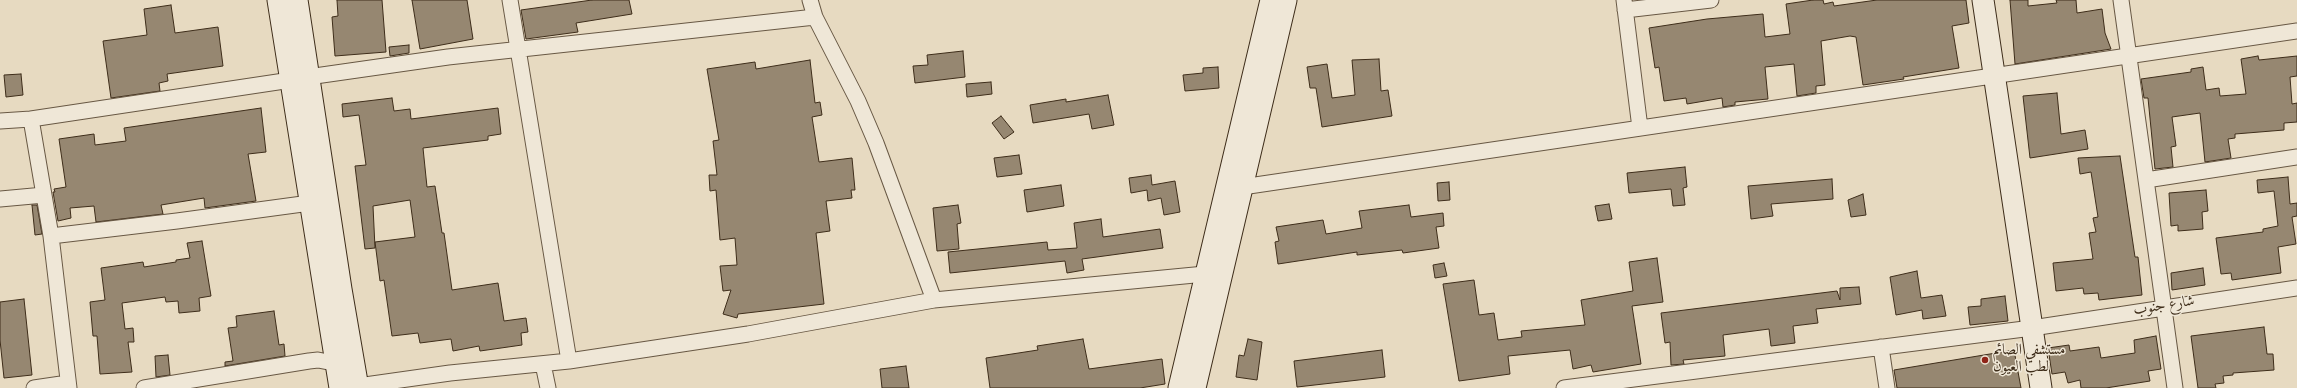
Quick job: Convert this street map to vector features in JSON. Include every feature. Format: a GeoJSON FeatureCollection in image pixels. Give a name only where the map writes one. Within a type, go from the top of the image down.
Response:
{"type":"FeatureCollection","features":[{"type":"Feature","properties":{"kind":"street"},"geometry":{"type":"LineString","coordinates":[[278,0],[299,78],[346,365]]}},
{"type":"Feature","properties":{"kind":"street"},"geometry":{"type":"LineString","coordinates":[[297,0],[299,78],[310,202],[352,387],[450,373],[569,361],[748,334],[934,300],[1206,274]]}},
{"type":"Feature","properties":{"kind":"street"},"geometry":{"type":"LineString","coordinates":[[510,0],[569,361]]}},
{"type":"Feature","properties":{"kind":"street"},"geometry":{"type":"LineString","coordinates":[[810,0],[815,17],[858,101],[876,143],[934,300]]}},
{"type":"Feature","properties":{"kind":"street"},"geometry":{"type":"LineString","coordinates":[[1195,388],[1271,0]]}},
{"type":"Feature","properties":{"kind":"street"},"geometry":{"type":"LineString","coordinates":[[1179,388],[1206,274],[1234,187],[1286,0]]}},
{"type":"Feature","properties":{"kind":"street"},"geometry":{"type":"LineString","coordinates":[[1640,128],[1624,5],[1711,0]]}},
{"type":"Feature","properties":{"kind":"street"},"geometry":{"type":"LineString","coordinates":[[1983,0],[2041,388]]}},
{"type":"Feature","properties":{"kind":"street"},"geometry":{"type":"LineString","coordinates":[[2121,0],[2175,388]]}},
{"type":"Feature","properties":{"kind":"street"},"geometry":{"type":"LineString","coordinates":[[0,121],[31,119],[448,57],[815,17]]}},
{"type":"Feature","properties":{"kind":"street"},"geometry":{"type":"LineString","coordinates":[[1234,187],[2297,31]]}},
{"type":"Feature","properties":{"kind":"street"},"geometry":{"type":"LineString","coordinates":[[31,119],[51,236],[68,385],[34,388]]}},
{"type":"Feature","properties":{"kind":"street"},"geometry":{"type":"LineString","coordinates":[[2146,180],[2297,156]]}},
{"type":"Feature","properties":{"kind":"street"},"geometry":{"type":"LineString","coordinates":[[0,200],[44,195]]}},
{"type":"Feature","properties":{"kind":"street"},"geometry":{"type":"LineString","coordinates":[[51,236],[177,221],[310,202]]}},
{"type":"Feature","properties":{"kind":"street","name":"شارع جنوب"},"geometry":{"type":"LineString","coordinates":[[1564,388],[1671,381],[1881,348],[2032,328],[2297,288]]}},
{"type":"Feature","properties":{"kind":"street"},"geometry":{"type":"LineString","coordinates":[[1881,348],[1887,388]]}},
{"type":"Feature","properties":{"kind":"street"},"geometry":{"type":"LineString","coordinates":[[144,388],[309,361],[327,361],[346,365]]}},
{"type":"Feature","properties":{"kind":"street"},"geometry":{"type":"LineString","coordinates":[[544,364],[548,388]]}},
{"type":"Feature","properties":{"kind":"building"},"geometry":{"type":"Polygon","coordinates":[[[337,0],[382,0],[386,52],[335,56],[332,17],[338,16],[337,0]]]}},
{"type":"Feature","properties":{"kind":"building"},"geometry":{"type":"Polygon","coordinates":[[[412,0],[467,0],[473,39],[420,49],[412,0]]]}},
{"type":"Feature","properties":{"kind":"building"},"geometry":{"type":"Polygon","coordinates":[[[592,0],[629,0],[632,14],[576,23],[578,32],[526,39],[521,10],[592,0]]]}},
{"type":"Feature","properties":{"kind":"building"},"geometry":{"type":"Polygon","coordinates":[[[1823,0],[1824,4],[1833,2],[1834,6],[1877,0],[1966,0],[1969,23],[1952,26],[1959,68],[1903,77],[1904,79],[1863,85],[1856,37],[1850,36],[1821,41],[1825,85],[1816,86],[1816,93],[1797,96],[1794,64],[1765,67],[1768,99],[1735,102],[1735,105],[1723,107],[1722,98],[1687,104],[1686,98],[1664,101],[1659,67],[1655,68],[1649,28],[1707,19],[1763,14],[1765,37],[1790,34],[1786,4],[1823,0]]]}},
{"type":"Feature","properties":{"kind":"building"},"geometry":{"type":"Polygon","coordinates":[[[2010,0],[2028,0],[2028,6],[2057,3],[2056,0],[2076,0],[2077,13],[2102,9],[2105,33],[2111,49],[2015,64],[2010,0]]]}},
{"type":"Feature","properties":{"kind":"building"},"geometry":{"type":"Polygon","coordinates":[[[171,5],[175,33],[218,27],[223,66],[167,74],[168,81],[159,83],[160,91],[111,98],[103,41],[147,35],[144,9],[171,5]]]}},
{"type":"Feature","properties":{"kind":"building"},"geometry":{"type":"Polygon","coordinates":[[[409,45],[409,53],[390,56],[389,47],[409,45]]]}},
{"type":"Feature","properties":{"kind":"building"},"geometry":{"type":"Polygon","coordinates":[[[963,51],[965,77],[915,83],[913,66],[928,65],[927,55],[963,51]]]}},
{"type":"Feature","properties":{"kind":"building"},"geometry":{"type":"Polygon","coordinates":[[[2258,56],[2259,60],[2297,56],[2297,76],[2290,77],[2292,104],[2297,103],[2297,122],[2284,123],[2284,130],[2235,134],[2235,138],[2228,139],[2231,158],[2205,162],[2200,113],[2172,117],[2176,146],[2171,147],[2173,167],[2155,169],[2148,98],[2144,98],[2141,79],[2191,72],[2191,69],[2203,67],[2206,90],[2219,88],[2220,96],[2246,94],[2241,59],[2258,56]]]}},
{"type":"Feature","properties":{"kind":"building"},"geometry":{"type":"Polygon","coordinates":[[[1379,59],[1381,91],[1388,90],[1392,116],[1322,127],[1316,88],[1310,88],[1307,67],[1327,64],[1332,98],[1355,95],[1352,60],[1379,59]]]}},
{"type":"Feature","properties":{"kind":"building"},"geometry":{"type":"Polygon","coordinates":[[[810,60],[815,103],[820,102],[822,115],[812,117],[819,162],[852,158],[855,190],[851,190],[852,198],[826,201],[830,231],[816,233],[824,304],[738,314],[737,318],[723,314],[731,290],[723,291],[720,266],[737,265],[735,238],[720,240],[716,190],[710,191],[709,175],[717,175],[713,141],[719,140],[707,69],[755,62],[756,69],[810,60]]]}},
{"type":"Feature","properties":{"kind":"building"},"geometry":{"type":"Polygon","coordinates":[[[1218,67],[1219,88],[1185,91],[1183,75],[1203,73],[1203,68],[1218,67]]]}},
{"type":"Feature","properties":{"kind":"building"},"geometry":{"type":"Polygon","coordinates":[[[21,74],[23,95],[6,97],[4,75],[21,74]]]}},
{"type":"Feature","properties":{"kind":"building"},"geometry":{"type":"Polygon","coordinates":[[[991,82],[992,94],[967,97],[966,84],[991,82]]]}},
{"type":"Feature","properties":{"kind":"building"},"geometry":{"type":"Polygon","coordinates":[[[2057,93],[2061,134],[2085,130],[2088,149],[2030,158],[2023,96],[2057,93]]]}},
{"type":"Feature","properties":{"kind":"building"},"geometry":{"type":"Polygon","coordinates":[[[1108,95],[1114,125],[1092,129],[1089,114],[1033,123],[1030,105],[1066,99],[1066,102],[1108,95]]]}},
{"type":"Feature","properties":{"kind":"building"},"geometry":{"type":"Polygon","coordinates":[[[392,98],[394,111],[410,109],[411,119],[498,108],[501,134],[488,136],[488,140],[423,148],[427,187],[435,186],[442,233],[444,233],[452,290],[498,283],[504,321],[526,318],[528,332],[521,333],[522,345],[480,351],[479,346],[453,351],[451,339],[420,343],[418,333],[392,336],[384,280],[380,281],[375,242],[415,237],[410,200],[373,206],[375,248],[365,249],[355,166],[366,165],[359,115],[343,117],[342,104],[392,98]]]}},
{"type":"Feature","properties":{"kind":"building"},"geometry":{"type":"Polygon","coordinates":[[[261,108],[266,152],[248,154],[256,201],[205,208],[204,198],[161,205],[163,214],[96,222],[94,206],[70,208],[71,218],[58,221],[53,192],[55,192],[54,189],[66,187],[59,139],[94,134],[95,145],[126,141],[124,128],[261,108]]]}},
{"type":"Feature","properties":{"kind":"building"},"geometry":{"type":"Polygon","coordinates":[[[1001,116],[1014,132],[1004,139],[992,123],[1001,116]]]}},
{"type":"Feature","properties":{"kind":"building"},"geometry":{"type":"Polygon","coordinates":[[[1019,155],[1022,174],[997,177],[994,158],[1019,155]]]}},
{"type":"Feature","properties":{"kind":"building"},"geometry":{"type":"Polygon","coordinates":[[[2120,156],[2135,257],[2138,257],[2142,295],[2099,300],[2098,293],[2084,294],[2083,288],[2056,291],[2053,263],[2093,259],[2089,233],[2096,232],[2093,218],[2098,217],[2091,172],[2080,174],[2078,158],[2120,156]]]}},
{"type":"Feature","properties":{"kind":"building"},"geometry":{"type":"Polygon","coordinates":[[[1685,167],[1687,187],[1683,188],[1685,205],[1673,206],[1671,189],[1629,193],[1627,173],[1685,167]]]}},
{"type":"Feature","properties":{"kind":"building"},"geometry":{"type":"Polygon","coordinates":[[[1151,175],[1152,185],[1175,181],[1180,212],[1164,215],[1161,198],[1148,201],[1147,190],[1131,193],[1129,178],[1151,175]]]}},
{"type":"Feature","properties":{"kind":"building"},"geometry":{"type":"Polygon","coordinates":[[[2288,177],[2290,204],[2297,203],[2297,216],[2292,217],[2296,244],[2278,247],[2281,273],[2232,280],[2231,273],[2221,274],[2216,238],[2263,232],[2263,229],[2278,226],[2274,191],[2258,193],[2257,180],[2288,177]]]}},
{"type":"Feature","properties":{"kind":"building"},"geometry":{"type":"Polygon","coordinates":[[[1832,179],[1833,199],[1771,204],[1773,216],[1751,219],[1748,186],[1832,179]]]}},
{"type":"Feature","properties":{"kind":"building"},"geometry":{"type":"Polygon","coordinates":[[[1449,182],[1450,200],[1438,201],[1437,183],[1449,182]]]}},
{"type":"Feature","properties":{"kind":"building"},"geometry":{"type":"Polygon","coordinates":[[[1061,185],[1064,206],[1027,212],[1024,190],[1061,185]]]}},
{"type":"Feature","properties":{"kind":"building"},"geometry":{"type":"Polygon","coordinates":[[[2206,190],[2208,211],[2202,212],[2203,229],[2178,231],[2178,225],[2171,226],[2169,193],[2206,190]]]}},
{"type":"Feature","properties":{"kind":"building"},"geometry":{"type":"Polygon","coordinates":[[[1863,194],[1866,215],[1851,217],[1848,200],[1863,194]]]}},
{"type":"Feature","properties":{"kind":"building"},"geometry":{"type":"Polygon","coordinates":[[[1609,204],[1612,219],[1598,221],[1595,206],[1609,204]]]}},
{"type":"Feature","properties":{"kind":"building"},"geometry":{"type":"Polygon","coordinates":[[[32,205],[37,205],[42,234],[35,235],[32,205]]]}},
{"type":"Feature","properties":{"kind":"building"},"geometry":{"type":"Polygon","coordinates":[[[958,205],[961,223],[957,224],[959,249],[937,251],[933,208],[958,205]]]}},
{"type":"Feature","properties":{"kind":"building"},"geometry":{"type":"Polygon","coordinates":[[[1409,205],[1411,217],[1443,213],[1444,226],[1436,227],[1439,248],[1403,253],[1402,250],[1357,255],[1357,252],[1278,264],[1275,242],[1279,241],[1276,227],[1323,220],[1326,234],[1362,228],[1359,211],[1409,205]]]}},
{"type":"Feature","properties":{"kind":"building"},"geometry":{"type":"Polygon","coordinates":[[[1101,219],[1103,237],[1160,229],[1163,248],[1082,259],[1084,270],[1067,273],[1065,261],[950,273],[948,252],[1047,242],[1048,250],[1077,248],[1074,223],[1101,219]]]}},
{"type":"Feature","properties":{"kind":"building"},"geometry":{"type":"Polygon","coordinates":[[[202,241],[211,296],[199,298],[200,311],[179,313],[178,301],[166,302],[165,297],[122,303],[125,329],[133,328],[134,342],[128,342],[132,372],[100,374],[97,336],[93,336],[90,302],[105,300],[101,268],[143,262],[144,267],[176,262],[176,260],[190,258],[187,243],[202,241]]]}},
{"type":"Feature","properties":{"kind":"building"},"geometry":{"type":"Polygon","coordinates":[[[1657,258],[1663,302],[1632,306],[1641,364],[1593,372],[1591,365],[1573,369],[1570,350],[1508,356],[1510,374],[1459,381],[1443,284],[1474,280],[1479,315],[1494,313],[1498,340],[1522,337],[1521,331],[1585,325],[1581,300],[1633,291],[1629,262],[1657,258]]]}},
{"type":"Feature","properties":{"kind":"building"},"geometry":{"type":"Polygon","coordinates":[[[1444,263],[1447,276],[1435,278],[1433,265],[1444,263]]]}},
{"type":"Feature","properties":{"kind":"building"},"geometry":{"type":"Polygon","coordinates":[[[2203,268],[2205,285],[2172,290],[2171,273],[2203,268]]]}},
{"type":"Feature","properties":{"kind":"building"},"geometry":{"type":"Polygon","coordinates":[[[1917,271],[1921,298],[1942,295],[1946,316],[1923,319],[1922,310],[1896,315],[1890,277],[1917,271]]]}},
{"type":"Feature","properties":{"kind":"building"},"geometry":{"type":"Polygon","coordinates":[[[1859,287],[1861,304],[1816,309],[1818,323],[1793,326],[1795,343],[1771,346],[1769,329],[1723,335],[1725,356],[1683,360],[1684,364],[1671,365],[1670,342],[1665,343],[1661,313],[1837,291],[1840,300],[1840,288],[1859,287]]]}},
{"type":"Feature","properties":{"kind":"building"},"geometry":{"type":"Polygon","coordinates":[[[2005,296],[2008,321],[1970,325],[1968,307],[1981,306],[1981,299],[2005,296]]]}},
{"type":"Feature","properties":{"kind":"building"},"geometry":{"type":"Polygon","coordinates":[[[24,299],[32,375],[4,378],[0,340],[0,302],[24,299]]]}},
{"type":"Feature","properties":{"kind":"building"},"geometry":{"type":"Polygon","coordinates":[[[274,311],[279,345],[284,344],[285,356],[225,366],[225,362],[233,361],[228,328],[237,327],[236,316],[274,311]]]}},
{"type":"Feature","properties":{"kind":"building"},"geometry":{"type":"Polygon","coordinates":[[[2264,327],[2267,354],[2273,354],[2274,370],[2233,373],[2233,375],[2223,376],[2224,383],[2215,384],[2216,388],[2198,388],[2191,336],[2264,327]]]}},
{"type":"Feature","properties":{"kind":"building"},"geometry":{"type":"Polygon","coordinates":[[[2156,336],[2161,369],[2148,371],[2150,381],[2106,388],[2081,388],[2080,380],[2068,383],[2065,372],[2052,374],[2048,348],[2069,345],[2070,351],[2099,347],[2101,358],[2135,353],[2134,340],[2156,336]]]}},
{"type":"Feature","properties":{"kind":"building"},"geometry":{"type":"Polygon","coordinates":[[[1083,339],[1089,369],[1162,359],[1165,384],[1140,388],[990,388],[986,358],[1038,350],[1037,346],[1083,339]]]}},
{"type":"Feature","properties":{"kind":"building"},"geometry":{"type":"Polygon","coordinates":[[[1248,339],[1262,342],[1257,380],[1236,377],[1239,355],[1244,356],[1248,339]]]}},
{"type":"Feature","properties":{"kind":"building"},"geometry":{"type":"Polygon","coordinates":[[[1382,350],[1385,377],[1297,387],[1294,361],[1382,350]]]}},
{"type":"Feature","properties":{"kind":"building","name":"مستشفي الصائم لطب العيون"},"geometry":{"type":"Polygon","coordinates":[[[2014,350],[2021,388],[1897,388],[1894,370],[2014,350]]]}},
{"type":"Feature","properties":{"kind":"building"},"geometry":{"type":"Polygon","coordinates":[[[168,355],[170,375],[156,377],[155,356],[168,355]]]}},
{"type":"Feature","properties":{"kind":"building"},"geometry":{"type":"Polygon","coordinates":[[[906,366],[909,388],[882,388],[880,369],[906,366]]]}},
{"type":"Feature","properties":{"kind":"place","name":"مستشفي الصائم لطب العيون"},"geometry":{"type":"Point","coordinates":[1985,360]}}]}
